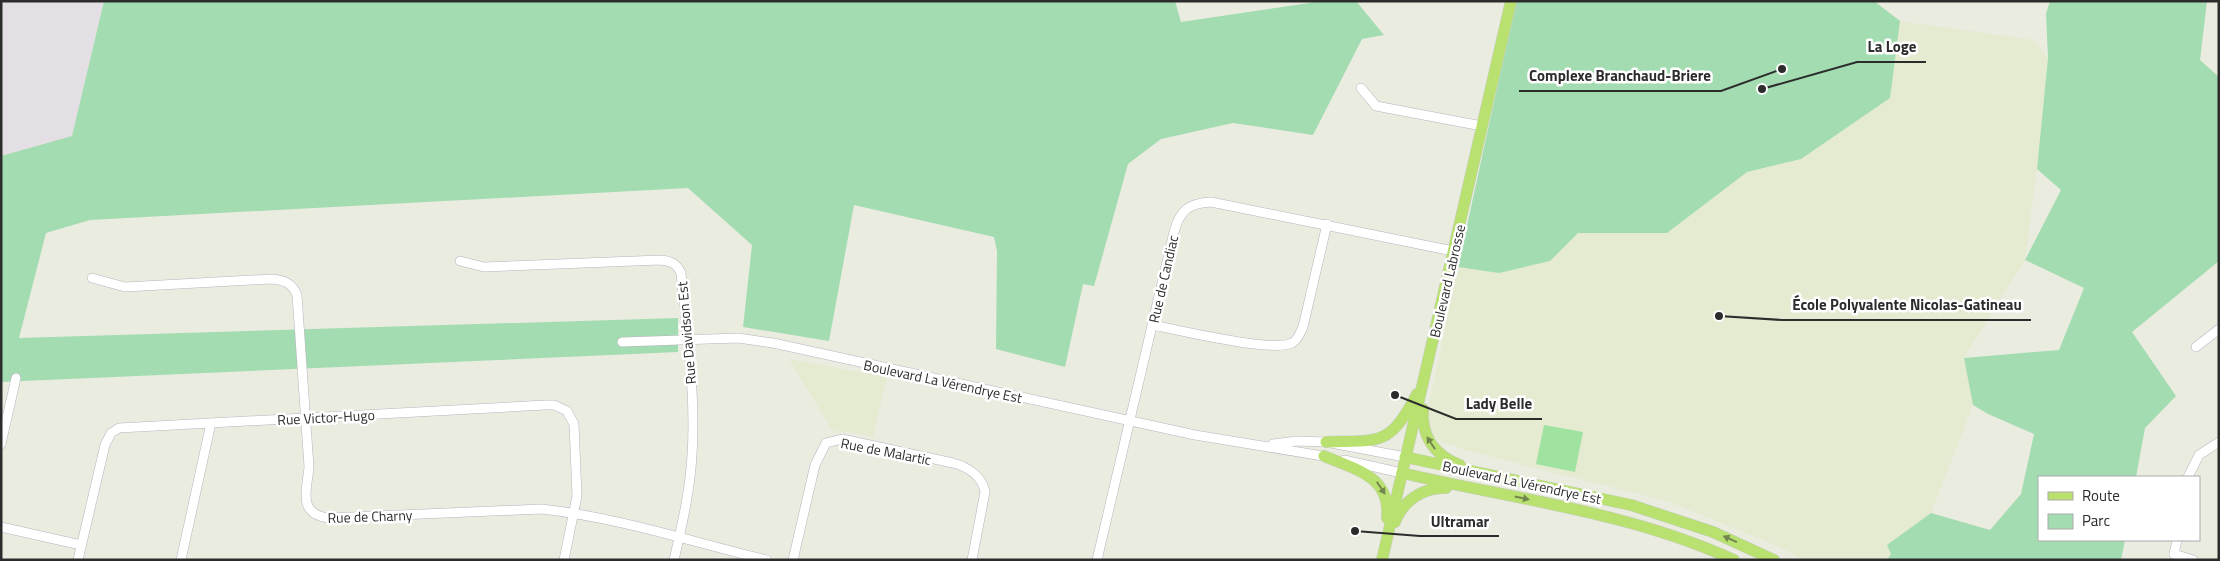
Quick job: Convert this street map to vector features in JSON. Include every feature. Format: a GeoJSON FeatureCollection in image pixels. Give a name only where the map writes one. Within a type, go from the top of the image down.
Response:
{"type":"FeatureCollection","features":[{"type":"Feature","properties":{"kind":"main road","name":"Boulevard Labrosse"},"geometry":{"type":"LineString","coordinates":[[1384,555],[1510,1]]}},
{"type":"Feature","properties":{"kind":"main road"},"geometry":{"type":"LineString","coordinates":[[1326,442],[1372,440],[1391,433],[1404,419],[1425,379]]}},
{"type":"Feature","properties":{"kind":"main road"},"geometry":{"type":"LineString","coordinates":[[1425,379],[1422,420],[1425,434],[1430,444],[1451,461],[1487,474]]}},
{"type":"Feature","properties":{"kind":"main road"},"geometry":{"type":"LineString","coordinates":[[1324,456],[1374,479],[1384,490],[1388,508],[1384,555]]}},
{"type":"Feature","properties":{"kind":"main road","name":"Boulevard La Vérendrye Est"},"geometry":{"type":"LineString","coordinates":[[1406,458],[1590,496],[1659,513],[1713,532],[1774,560]]}},
{"type":"Feature","properties":{"kind":"main road","name":"Boulevard La Vérendrye Est"},"geometry":{"type":"LineString","coordinates":[[1402,473],[1659,530],[1691,541],[1734,560]]}},
{"type":"Feature","properties":{"kind":"main road"},"geometry":{"type":"LineString","coordinates":[[1384,555],[1397,517],[1417,495],[1426,489],[1436,487],[1474,489]]}},
{"type":"Feature","properties":{"kind":"street"},"geometry":{"type":"LineString","coordinates":[[1360,88],[1376,106],[1482,126]]}},
{"type":"Feature","properties":{"kind":"street","name":"Rue de Candiac"},"geometry":{"type":"LineString","coordinates":[[1097,560],[1176,222],[1187,208],[1196,203],[1211,202],[1453,251]]}},
{"type":"Feature","properties":{"kind":"street"},"geometry":{"type":"LineString","coordinates":[[1153,326],[1263,345],[1290,344],[1296,340],[1303,328],[1327,224]]}},
{"type":"Feature","properties":{"kind":"street","name":"Rue Davidson Est"},"geometry":{"type":"LineString","coordinates":[[460,261],[484,268],[667,260],[674,263],[681,273],[693,418],[688,494],[674,560]]}},
{"type":"Feature","properties":{"kind":"street","name":"Rue de Charny"},"geometry":{"type":"LineString","coordinates":[[92,278],[126,287],[271,279],[288,283],[297,295],[309,467],[307,503],[310,509],[321,517],[531,508],[574,514],[679,537],[767,560]]}},
{"type":"Feature","properties":{"kind":"street"},"geometry":{"type":"LineString","coordinates":[[2196,347],[2219,329]]}},
{"type":"Feature","properties":{"kind":"street","name":"Boulevard La Vérendrye Est"},"geometry":{"type":"LineString","coordinates":[[622,342],[738,338],[773,343],[1195,435],[1324,456],[1402,473]]}},
{"type":"Feature","properties":{"kind":"street"},"geometry":{"type":"LineString","coordinates":[[1,444],[16,378]]}},
{"type":"Feature","properties":{"kind":"street","name":"Rue Victor-Hugo"},"geometry":{"type":"LineString","coordinates":[[78,560],[105,444],[111,433],[124,427],[545,405],[562,408],[567,411],[574,424],[577,496],[574,514]]}},
{"type":"Feature","properties":{"kind":"street"},"geometry":{"type":"LineString","coordinates":[[181,560],[211,423]]}},
{"type":"Feature","properties":{"kind":"street","name":"Rue de Malartic"},"geometry":{"type":"LineString","coordinates":[[793,560],[815,464],[826,443],[842,439],[953,463],[963,466],[974,473],[984,486],[985,492],[972,560]]}},
{"type":"Feature","properties":{"kind":"street","name":"Boulevard La Vérendrye Est"},"geometry":{"type":"LineString","coordinates":[[1263,445],[1297,441],[1326,442],[1406,458]]}},
{"type":"Feature","properties":{"kind":"street"},"geometry":{"type":"LineString","coordinates":[[2188,476],[2199,455],[2219,442]]}},
{"type":"Feature","properties":{"kind":"street"},"geometry":{"type":"LineString","coordinates":[[564,560],[574,514]]}},
{"type":"Feature","properties":{"kind":"street"},"geometry":{"type":"LineString","coordinates":[[1,527],[81,545]]}},
{"type":"Feature","properties":{"kind":"street"},"geometry":{"type":"LineString","coordinates":[[2177,541],[2174,554],[2193,560]]}},
{"type":"Feature","properties":{"kind":"shaded area"},"geometry":{"type":"Polygon","coordinates":[[[1,1],[104,1],[72,136],[1,156],[1,1]]]}},
{"type":"Feature","properties":{"kind":"shaded area"},"geometry":{"type":"Polygon","coordinates":[[[1900,21],[2034,40],[2048,58],[2037,169],[2025,260],[1964,358],[1973,405],[1931,513],[1887,545],[1891,554],[1887,560],[1803,560],[1780,547],[1667,501],[1465,450],[1438,440],[1430,431],[1426,419],[1458,267],[1499,273],[1550,261],[1578,233],[1667,233],[1747,172],[1801,159],[1890,98],[1900,21]]]}},
{"type":"Feature","properties":{"kind":"shaded area"},"geometry":{"type":"Polygon","coordinates":[[[789,359],[887,377],[873,437],[833,431],[789,359]]]}},
{"type":"Feature","properties":{"kind":"green space"},"geometry":{"type":"Polygon","coordinates":[[[104,1],[1175,1],[1181,22],[1323,1],[1356,1],[1384,35],[1362,39],[1313,135],[1233,123],[1161,139],[1128,164],[1094,286],[1083,284],[1065,367],[996,349],[997,251],[994,237],[854,205],[829,341],[743,327],[752,245],[688,188],[90,220],[46,233],[19,338],[678,318],[678,352],[1,382],[1,156],[72,136],[104,1]]]}},
{"type":"Feature","properties":{"kind":"green space"},"geometry":{"type":"Polygon","coordinates":[[[1516,1],[1874,1],[1900,21],[1890,98],[1801,159],[1747,172],[1667,233],[1578,233],[1550,261],[1499,273],[1458,267],[1516,1]]]}},
{"type":"Feature","properties":{"kind":"green space"},"geometry":{"type":"Polygon","coordinates":[[[2050,1],[2207,1],[2200,60],[2219,77],[2219,261],[2132,332],[2176,396],[2145,428],[2136,476],[2038,476],[2038,541],[2125,541],[2121,560],[1887,560],[1891,554],[1887,545],[1931,513],[1990,530],[2021,494],[2034,434],[1988,414],[1973,405],[1964,358],[2059,350],[2084,288],[2025,260],[2061,190],[2037,169],[2048,58],[2046,14],[2050,1]]]}},
{"type":"Feature","properties":{"kind":"green space"},"geometry":{"type":"Polygon","coordinates":[[[1544,425],[1583,432],[1575,472],[1536,464],[1544,425]]]}},
{"type":"Feature","properties":{"kind":"place","name":"Complexe Branchaud-Briere"},"geometry":{"type":"Point","coordinates":[1782,69]}},
{"type":"Feature","properties":{"kind":"place","name":"La Loge"},"geometry":{"type":"Point","coordinates":[1762,89]}},
{"type":"Feature","properties":{"kind":"place","name":"École Polyvalente Nicolas-Gatineau"},"geometry":{"type":"Point","coordinates":[1719,316]}},
{"type":"Feature","properties":{"kind":"place","name":"Lady Belle"},"geometry":{"type":"Point","coordinates":[1395,395]}},
{"type":"Feature","properties":{"kind":"place","name":"Ultramar"},"geometry":{"type":"Point","coordinates":[1355,531]}}]}
